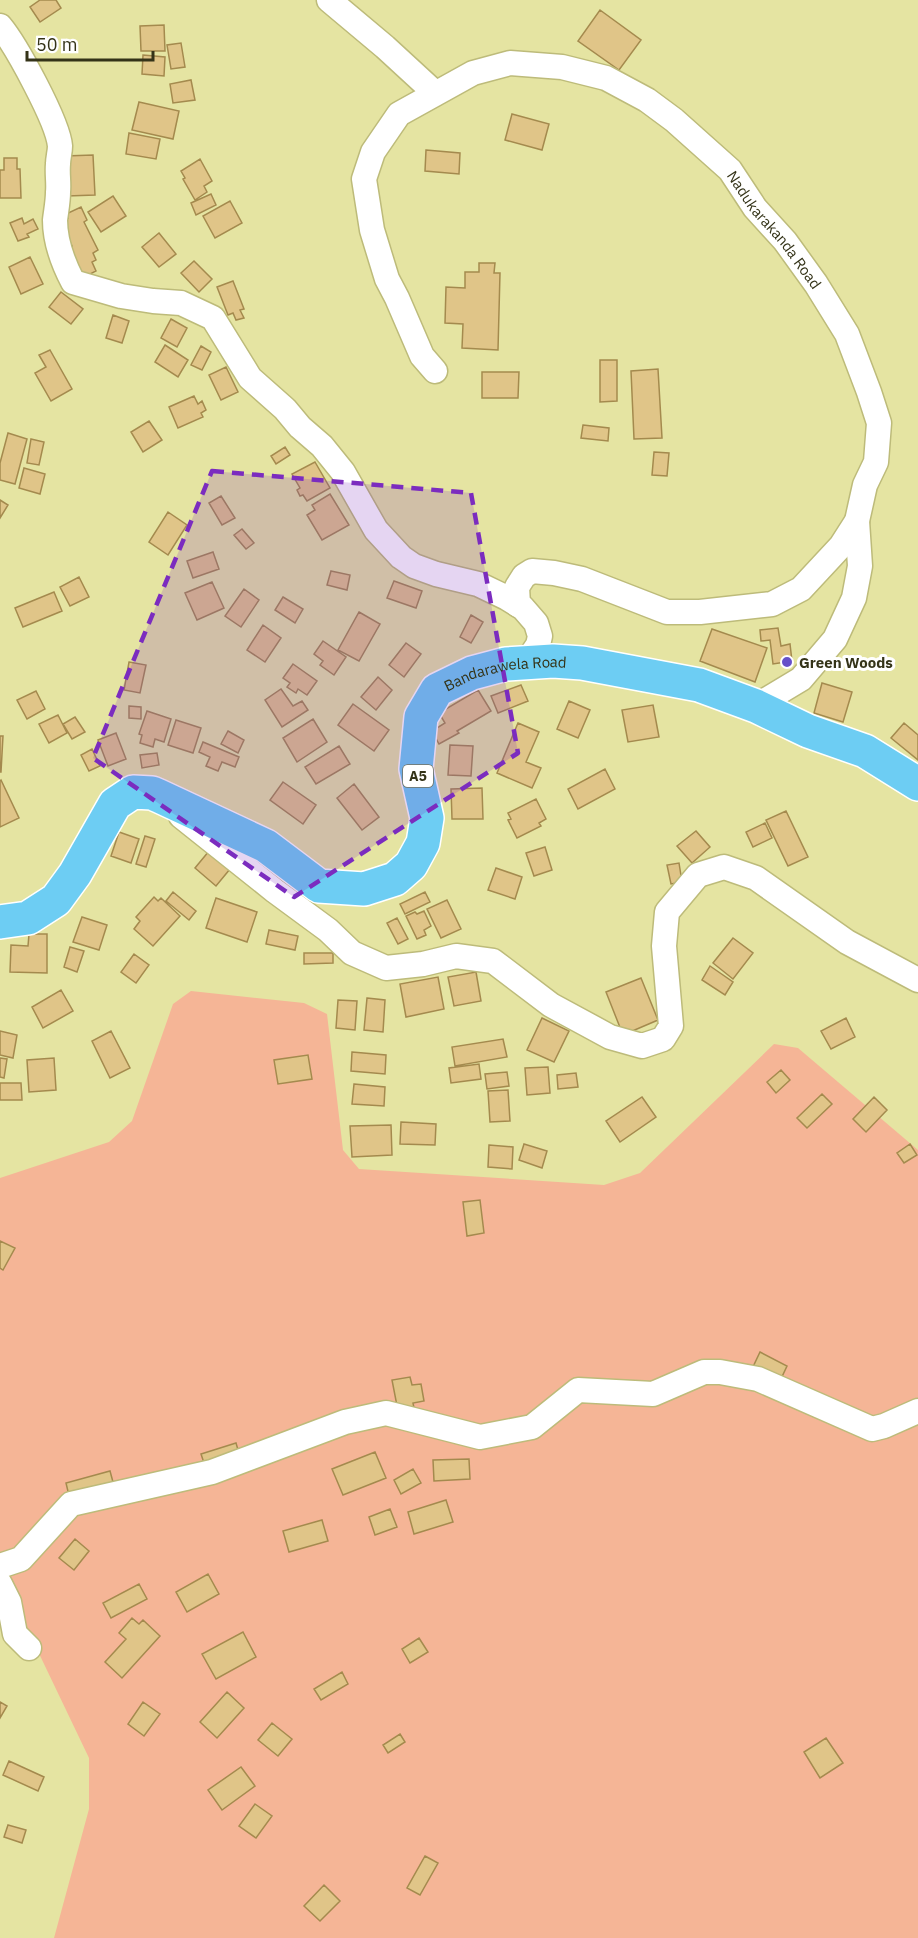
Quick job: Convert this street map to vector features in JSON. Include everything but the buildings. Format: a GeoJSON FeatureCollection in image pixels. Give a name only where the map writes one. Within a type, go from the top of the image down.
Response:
{"type":"FeatureCollection","features":[{"type":"Feature","properties":{"kind":"highway","name":"Bandarawela Road"},"geometry":{"type":"LineString","coordinates":[[0,922],[28,918],[56,900],[75,874],[115,804],[133,792],[152,793],[266,846],[319,886],[364,889],[395,879],[411,865],[423,843],[427,818],[416,769],[421,717],[437,690],[472,673],[506,664],[553,661],[582,663],[699,685],[756,706],[808,731],[865,751],[918,784]]}},
{"type":"Feature","properties":{"kind":"lane"},"geometry":{"type":"LineString","coordinates":[[329,0],[435,93]]}},
{"type":"Feature","properties":{"kind":"lane"},"geometry":{"type":"LineString","coordinates":[[0,26],[21,58],[55,125],[60,148],[57,165],[56,237],[73,282],[121,296],[181,303],[213,318],[250,378],[322,446],[343,472],[375,530],[401,557],[414,566],[436,574],[477,584],[518,605],[536,623],[540,636],[538,645],[532,654],[520,663]]}},
{"type":"Feature","properties":{"kind":"lane","name":"Nadukarakanda Road"},"geometry":{"type":"LineString","coordinates":[[435,371],[422,356],[387,279],[372,230],[364,179],[373,152],[399,114],[473,73],[510,63],[562,67],[606,78],[647,100],[674,120],[730,170],[755,208],[785,241],[816,284],[847,334],[869,392],[879,423],[876,462],[865,485],[857,521],[841,546],[801,589],[772,604],[700,612],[667,612],[582,579],[532,571],[524,576],[517,587],[518,605]]}},
{"type":"Feature","properties":{"kind":"lane"},"geometry":{"type":"LineString","coordinates":[[756,706],[801,679],[835,639],[854,598],[860,566],[857,521]]}},
{"type":"Feature","properties":{"kind":"lane"},"geometry":{"type":"LineString","coordinates":[[159,797],[275,891],[328,930],[352,952],[386,968],[423,964],[456,956],[493,961],[551,1005],[610,1037],[642,1046],[663,1039],[671,1026],[664,946],[667,912],[698,875],[724,867],[756,878],[847,942],[918,980]]}},
{"type":"Feature","properties":{"kind":"lane"},"geometry":{"type":"LineString","coordinates":[[0,1566],[21,1559],[71,1504],[212,1472],[345,1422],[386,1413],[480,1437],[532,1427],[578,1390],[653,1394],[704,1372],[720,1372],[758,1379],[872,1429],[918,1411]]}},
{"type":"Feature","properties":{"kind":"lane"},"geometry":{"type":"LineString","coordinates":[[0,1584],[9,1602],[15,1634],[29,1648]]}},
{"type":"Feature","properties":{"kind":"highlighted area"},"geometry":{"type":"Polygon","coordinates":[[[212,471],[471,493],[518,753],[294,897],[93,758],[212,471]]]}},
{"type":"Feature","properties":{"kind":"shaded area"},"geometry":{"type":"Polygon","coordinates":[[[191,991],[304,1003],[327,1014],[343,1150],[359,1169],[604,1185],[640,1173],[774,1044],[798,1048],[918,1150],[918,1938],[54,1938],[89,1809],[89,1758],[0,1572],[0,1178],[109,1142],[132,1121],[173,1004],[191,991]]]}},
{"type":"Feature","properties":{"kind":"place","name":"Green Woods"},"geometry":{"type":"Point","coordinates":[787,662]}}]}
